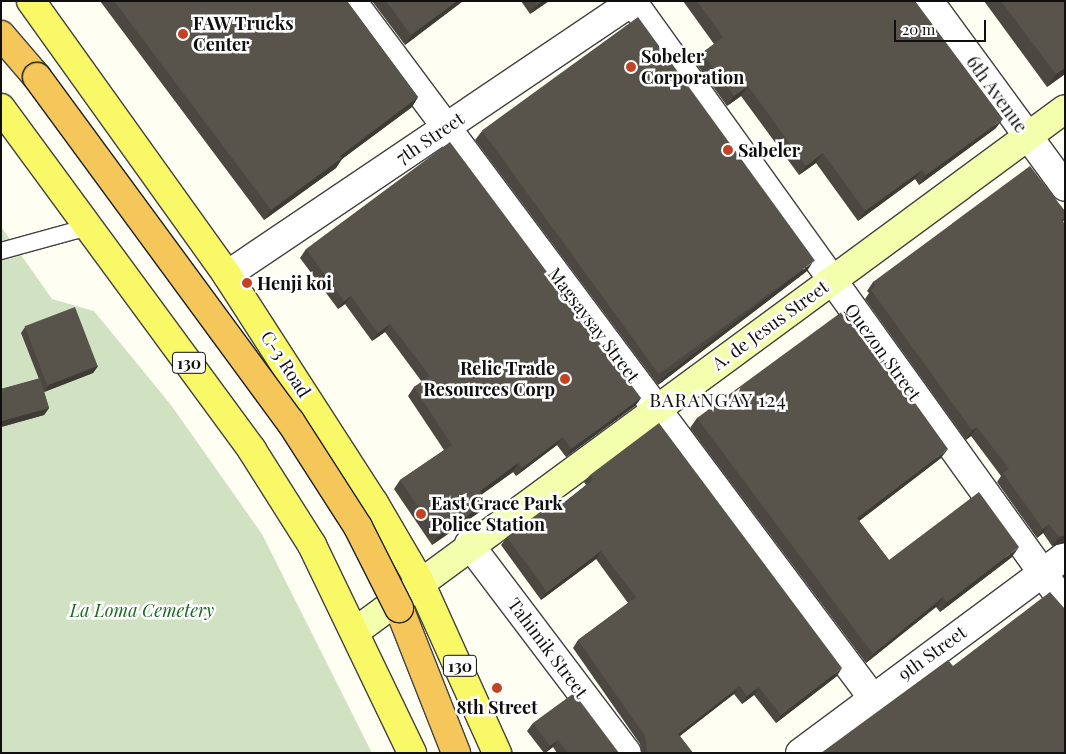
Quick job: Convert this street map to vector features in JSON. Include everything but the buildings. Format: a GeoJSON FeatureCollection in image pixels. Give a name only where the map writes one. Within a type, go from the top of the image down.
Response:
{"type":"FeatureCollection","features":[{"type":"Feature","properties":{"kind":"highway"},"geometry":{"type":"LineString","coordinates":[[1,35],[37,77],[290,421],[358,527],[399,608],[456,753]]}},
{"type":"Feature","properties":{"kind":"main road","name":"C-3 Road"},"geometry":{"type":"LineString","coordinates":[[31,1],[227,275],[420,580],[497,753]]}},
{"type":"Feature","properties":{"kind":"main road","name":"130"},"geometry":{"type":"LineString","coordinates":[[1,108],[252,450],[312,546],[356,631],[412,753]]}},
{"type":"Feature","properties":{"kind":"main road","name":"A. de Jesus Street"},"geometry":{"type":"LineString","coordinates":[[356,631],[420,580],[1065,109]]}},
{"type":"Feature","properties":{"kind":"street","name":"Magsaysay Street"},"geometry":{"type":"LineString","coordinates":[[352,1],[872,697]]}},
{"type":"Feature","properties":{"kind":"street","name":"7th Street"},"geometry":{"type":"LineString","coordinates":[[227,275],[632,1]]}},
{"type":"Feature","properties":{"kind":"street","name":"Quezon Street"},"geometry":{"type":"LineString","coordinates":[[632,1],[1065,604]]}},
{"type":"Feature","properties":{"kind":"street","name":"6th Avenue"},"geometry":{"type":"LineString","coordinates":[[929,1],[1065,186]]}},
{"type":"Feature","properties":{"kind":"street","name":"Tahimik Street"},"geometry":{"type":"LineString","coordinates":[[469,544],[627,753]]}},
{"type":"Feature","properties":{"kind":"street","name":"9th Street"},"geometry":{"type":"LineString","coordinates":[[800,753],[872,697],[1065,556]]}},
{"type":"Feature","properties":{"kind":"lane"},"geometry":{"type":"LineString","coordinates":[[1,251],[88,227]]}},
{"type":"Feature","properties":{"kind":"green space","name":"La Loma Cemetery"},"geometry":{"type":"Polygon","coordinates":[[[2,228],[52,299],[94,311],[171,405],[262,534],[372,753],[1,753],[2,228]]]}},
{"type":"Feature","properties":{"kind":"place","name":"FAW Trucks Center"},"geometry":{"type":"Point","coordinates":[183,34]}},
{"type":"Feature","properties":{"kind":"place","name":"Sobeler Corporation"},"geometry":{"type":"Point","coordinates":[631,67]}},
{"type":"Feature","properties":{"kind":"place","name":"Sabeler"},"geometry":{"type":"Point","coordinates":[728,150]}},
{"type":"Feature","properties":{"kind":"place","name":"Henji koi"},"geometry":{"type":"Point","coordinates":[247,283]}},
{"type":"Feature","properties":{"kind":"place","name":"Relic Trade Resources Corp"},"geometry":{"type":"Point","coordinates":[565,379]}},
{"type":"Feature","properties":{"kind":"place","name":"East Grace Park Police Station"},"geometry":{"type":"Point","coordinates":[421,514]}},
{"type":"Feature","properties":{"kind":"place","name":"8th Street"},"geometry":{"type":"Point","coordinates":[497,688]}},
{"type":"Feature","properties":{"kind":"district","name":"BARANGAY 124"},"geometry":{"type":"Point","coordinates":[718,400]}}]}
